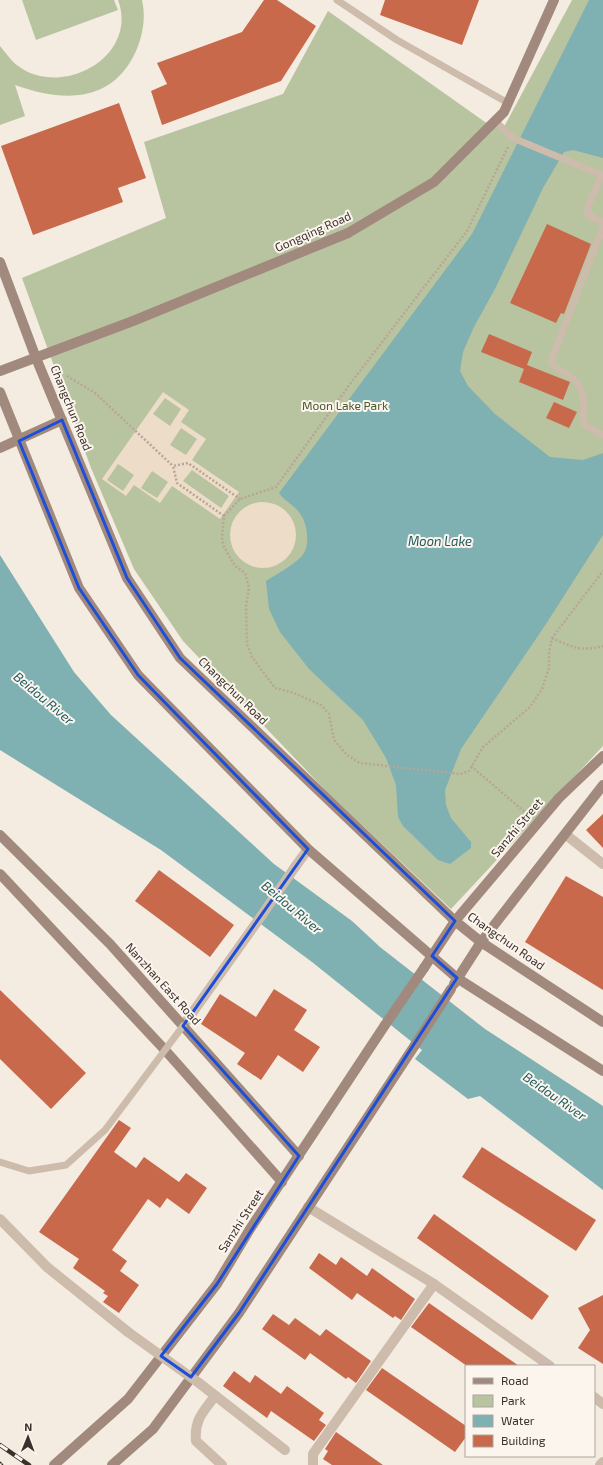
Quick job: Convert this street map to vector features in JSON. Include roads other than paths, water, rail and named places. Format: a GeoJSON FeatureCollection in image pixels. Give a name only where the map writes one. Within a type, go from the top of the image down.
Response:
{"type":"FeatureCollection","features":[{"type":"Feature","properties":{"kind":"main road","name":"Gongqing Road"},"geometry":{"type":"LineString","coordinates":[[0,371],[348,233],[434,182],[504,112],[554,0]]}},
{"type":"Feature","properties":{"kind":"main road","name":"Changchun Road"},"geometry":{"type":"LineString","coordinates":[[0,262],[36,358],[126,578],[180,658],[455,921],[481,942],[603,1022]]}},
{"type":"Feature","properties":{"kind":"main road"},"geometry":{"type":"LineString","coordinates":[[0,392],[79,588],[138,675],[308,849],[457,978],[603,1071]]}},
{"type":"Feature","properties":{"kind":"main road"},"geometry":{"type":"LineString","coordinates":[[0,448],[19,441],[62,420]]}},
{"type":"Feature","properties":{"kind":"main road","name":"Sanzhi Street"},"geometry":{"type":"LineString","coordinates":[[54,1465],[128,1399],[217,1284],[299,1156],[455,921],[560,798],[603,756]]}},
{"type":"Feature","properties":{"kind":"main road"},"geometry":{"type":"LineString","coordinates":[[112,1465],[153,1429],[239,1313],[481,942],[603,785]]}},
{"type":"Feature","properties":{"kind":"main road","name":"Nanzhan East Road"},"geometry":{"type":"LineString","coordinates":[[0,835],[110,944],[299,1156]]}},
{"type":"Feature","properties":{"kind":"main road"},"geometry":{"type":"LineString","coordinates":[[0,874],[166,1050],[282,1182]]}},
{"type":"Feature","properties":{"kind":"street"},"geometry":{"type":"LineString","coordinates":[[565,834],[603,864]]}},
{"type":"Feature","properties":{"kind":"street"},"geometry":{"type":"LineString","coordinates":[[183,1026],[308,849]]}},
{"type":"Feature","properties":{"kind":"street"},"geometry":{"type":"LineString","coordinates":[[308,1207],[434,1284],[549,1365]]}},
{"type":"Feature","properties":{"kind":"street"},"geometry":{"type":"LineString","coordinates":[[0,1219],[47,1267],[128,1332],[199,1383],[285,1450]]}},
{"type":"Feature","properties":{"kind":"street"},"geometry":{"type":"LineString","coordinates":[[313,1465],[313,1454],[434,1284]]}},
{"type":"Feature","properties":{"kind":"street"},"geometry":{"type":"LineString","coordinates":[[216,1396],[199,1416],[195,1431],[196,1441],[222,1465]]}},
{"type":"Feature","properties":{"kind":"street"},"geometry":{"type":"LineString","coordinates":[[595,1398],[603,1404]]}},
{"type":"Feature","properties":{"kind":"street"},"geometry":{"type":"LineString","coordinates":[[600,1465],[603,1462]]}},
{"type":"Feature","properties":{"kind":"lane"},"geometry":{"type":"LineString","coordinates":[[337,0],[397,40],[508,103]]}},
{"type":"Feature","properties":{"kind":"lane"},"geometry":{"type":"LineString","coordinates":[[495,121],[514,138],[563,160],[602,175],[588,206],[588,215],[602,222],[603,227],[551,361],[556,369],[571,377],[583,392],[584,425],[603,435]]}},
{"type":"Feature","properties":{"kind":"lane"},"geometry":{"type":"LineString","coordinates":[[0,1162],[29,1171],[66,1165],[105,1130],[183,1026]]}},
{"type":"Feature","properties":{"kind":"water","name":"Moon Lake"},"geometry":{"type":"Polygon","coordinates":[[[589,0],[603,0],[603,158],[573,150],[564,152],[543,188],[496,287],[474,327],[463,352],[460,371],[468,386],[495,414],[550,457],[583,460],[603,453],[603,535],[544,627],[461,749],[445,790],[446,805],[451,818],[471,842],[471,848],[450,864],[438,860],[403,826],[398,817],[396,785],[386,758],[363,720],[309,669],[280,632],[269,609],[266,581],[300,558],[306,549],[307,543],[307,531],[301,515],[279,493],[472,234],[589,0]]]}},
{"type":"Feature","properties":{"kind":"water","name":"Beidou River"},"geometry":{"type":"Polygon","coordinates":[[[0,555],[74,672],[111,715],[274,864],[352,921],[380,947],[485,1029],[603,1106],[603,1190],[480,1096],[468,1099],[415,1059],[422,1050],[312,962],[161,850],[0,750],[0,555]]]}},
{"type":"Feature","properties":{"kind":"railway"},"geometry":{"type":"LineString","coordinates":[[0,1445],[29,1465]]}},
{"type":"Feature","properties":{"kind":"park label","name":"Moon Lake Park"},"geometry":{"type":"Point","coordinates":[345,406]}}]}
